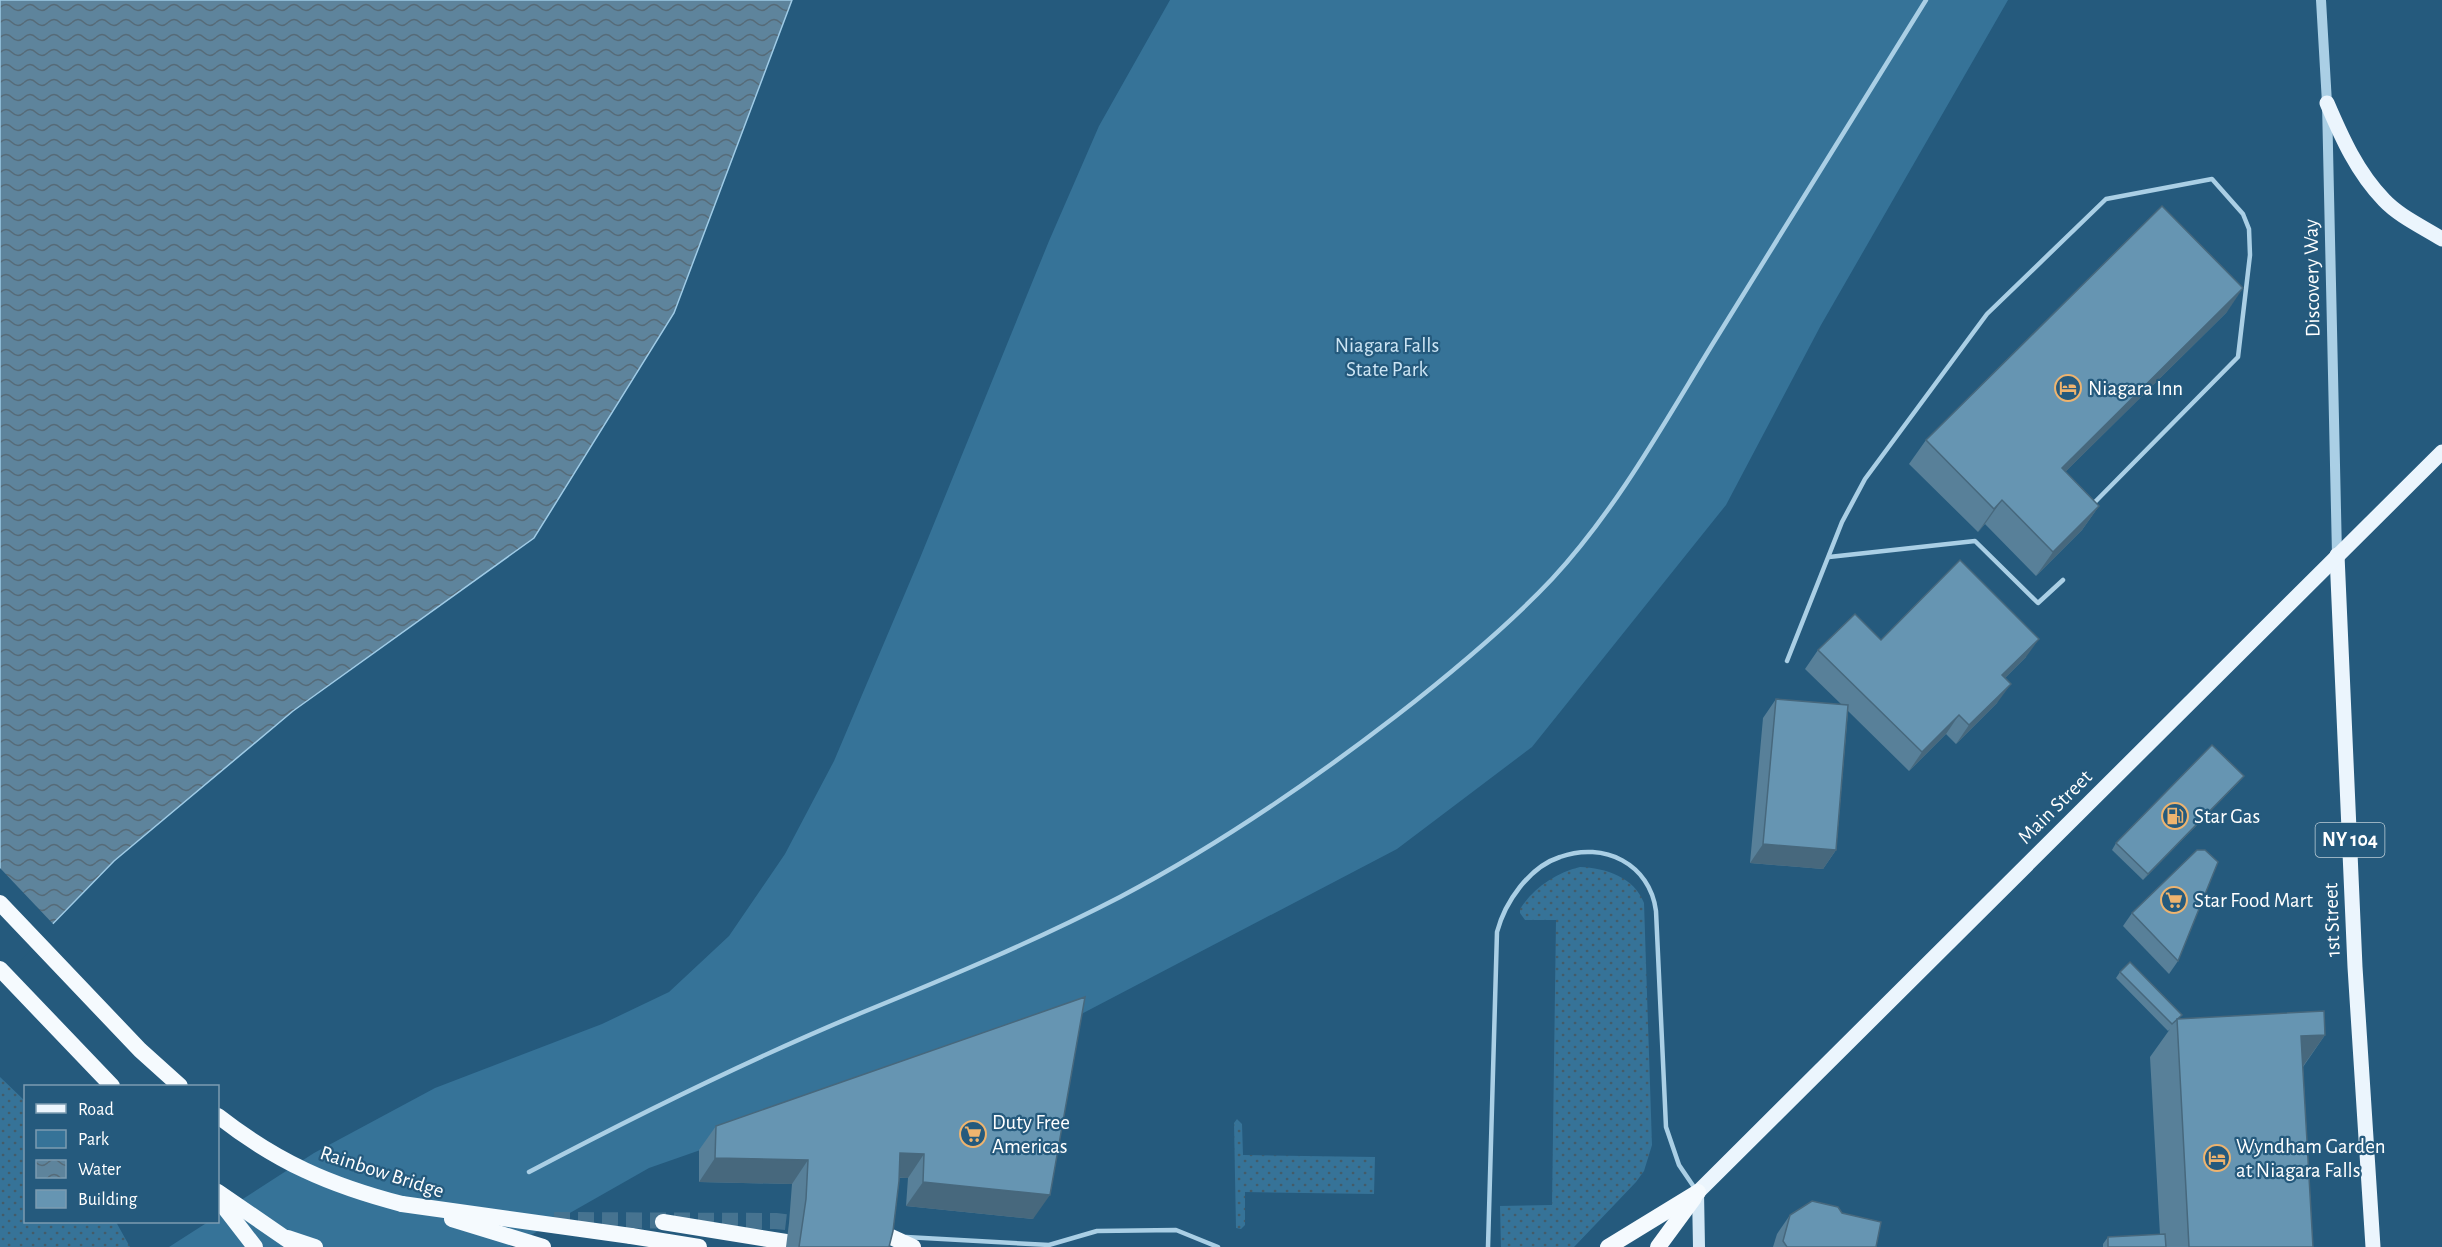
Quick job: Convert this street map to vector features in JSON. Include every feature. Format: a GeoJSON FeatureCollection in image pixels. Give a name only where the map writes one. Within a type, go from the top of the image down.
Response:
{"type":"FeatureCollection","features":[{"type":"Feature","properties":{"kind":"highway"},"geometry":{"type":"LineString","coordinates":[[0,903],[140,1050],[179,1085]]}},
{"type":"Feature","properties":{"kind":"highway"},"geometry":{"type":"LineString","coordinates":[[0,969],[111,1085]]}},
{"type":"Feature","properties":{"kind":"highway","name":"Rainbow Bridge"},"geometry":{"type":"LineString","coordinates":[[219,1117],[253,1143],[316,1176],[361,1193],[543,1247]]}},
{"type":"Feature","properties":{"kind":"highway"},"geometry":{"type":"LineString","coordinates":[[1608,1247],[1698,1192]]}},
{"type":"Feature","properties":{"kind":"highway"},"geometry":{"type":"LineString","coordinates":[[1658,1247],[1698,1192]]}},
{"type":"Feature","properties":{"kind":"highway"},"geometry":{"type":"LineString","coordinates":[[219,1193],[298,1247]]}},
{"type":"Feature","properties":{"kind":"highway"},"geometry":{"type":"LineString","coordinates":[[219,1199],[255,1247]]}},
{"type":"Feature","properties":{"kind":"highway"},"geometry":{"type":"LineString","coordinates":[[402,1204],[699,1247]]}},
{"type":"Feature","properties":{"kind":"highway"},"geometry":{"type":"LineString","coordinates":[[233,1218],[243,1247]]}},
{"type":"Feature","properties":{"kind":"highway"},"geometry":{"type":"LineString","coordinates":[[663,1222],[786,1242]]}},
{"type":"Feature","properties":{"kind":"highway"},"geometry":{"type":"LineString","coordinates":[[884,1235],[913,1247]]}},
{"type":"Feature","properties":{"kind":"highway"},"geometry":{"type":"LineString","coordinates":[[282,1236],[315,1247]]}},
{"type":"Feature","properties":{"kind":"highway"},"geometry":{"type":"LineString","coordinates":[[635,1237],[669,1247]]}},
{"type":"Feature","properties":{"kind":"main road"},"geometry":{"type":"LineString","coordinates":[[2327,104],[2344,143],[2363,176],[2385,201],[2442,239]]}},
{"type":"Feature","properties":{"kind":"main road","name":"Main Street"},"geometry":{"type":"LineString","coordinates":[[1698,1192],[2442,452]]}},
{"type":"Feature","properties":{"kind":"main road","name":"1st Street"},"geometry":{"type":"LineString","coordinates":[[2337,555],[2355,967],[2373,1247]]}},
{"type":"Feature","properties":{"kind":"main road"},"geometry":{"type":"LineString","coordinates":[[1698,1192],[1699,1247]]}},
{"type":"Feature","properties":{"kind":"street","name":"Discovery Way"},"geometry":{"type":"LineString","coordinates":[[2321,0],[2327,104],[2337,555]]}},
{"type":"Feature","properties":{"kind":"lane"},"geometry":{"type":"LineString","coordinates":[[529,1172],[645,1111],[859,1014],[963,972],[1120,897],[1212,844],[1306,782],[1388,722],[1456,668],[1552,579],[1606,513],[1926,0]]}},
{"type":"Feature","properties":{"kind":"lane"},"geometry":{"type":"LineString","coordinates":[[1787,662],[1842,522],[1865,479],[1987,314],[2106,199],[2212,179],[2243,214],[2249,229],[2250,255],[2238,357],[2092,505]]}},
{"type":"Feature","properties":{"kind":"lane"},"geometry":{"type":"LineString","coordinates":[[1829,557],[1975,541],[2038,603],[2063,580]]}},
{"type":"Feature","properties":{"kind":"lane"},"geometry":{"type":"LineString","coordinates":[[1488,1247],[1497,932],[1504,912],[1520,888],[1545,865],[1559,857],[1592,853],[1617,858],[1637,870],[1651,888],[1656,911],[1666,1127],[1679,1165],[1698,1192]]}},
{"type":"Feature","properties":{"kind":"lane"},"geometry":{"type":"LineString","coordinates":[[884,1235],[1049,1246],[1097,1231],[1176,1230],[1218,1247]]}},
{"type":"Feature","properties":{"kind":"green space","name":"Niagara Falls State Park"},"geometry":{"type":"Polygon","coordinates":[[[1170,0],[2008,0],[1821,325],[1726,505],[1532,747],[1397,849],[1068,1021],[649,1168],[510,1247],[169,1247],[206,1223],[219,1223],[219,1214],[314,1153],[435,1088],[602,1024],[669,992],[729,936],[785,854],[834,761],[920,558],[1049,241],[1099,126],[1170,0]]]}},
{"type":"Feature","properties":{"kind":"green space"},"geometry":{"type":"Polygon","coordinates":[[[1580,867],[1600,869],[1626,880],[1644,903],[1652,1145],[1644,1171],[1636,1182],[1574,1247],[1501,1247],[1500,1206],[1552,1205],[1556,920],[1525,920],[1520,909],[1546,882],[1580,867]]]}},
{"type":"Feature","properties":{"kind":"green space"},"geometry":{"type":"Polygon","coordinates":[[[0,1077],[24,1100],[24,1223],[117,1223],[130,1247],[0,1247],[0,1077]]]}},
{"type":"Feature","properties":{"kind":"green space"},"geometry":{"type":"Polygon","coordinates":[[[1237,1119],[1242,1124],[1243,1155],[1375,1157],[1374,1194],[1245,1192],[1245,1225],[1241,1229],[1236,1228],[1234,1123],[1237,1119]]]}},
{"type":"Feature","properties":{"kind":"water"},"geometry":{"type":"Polygon","coordinates":[[[0,0],[792,0],[674,313],[534,538],[293,711],[114,861],[0,978],[0,0]]]}},
{"type":"Feature","properties":{"kind":"pier"},"geometry":{"type":"Polygon","coordinates":[[[0,868],[55,926],[0,981],[0,868]]]}},
{"type":"Feature","properties":{"kind":"building","name":"Niagara Inn"},"geometry":{"type":"Polygon","coordinates":[[[2162,206],[2243,288],[2062,468],[2099,506],[2053,552],[2002,500],[1994,509],[1926,440],[2162,206]]]}},
{"type":"Feature","properties":{"kind":"building"},"geometry":{"type":"Polygon","coordinates":[[[1960,560],[2039,639],[2002,675],[2011,684],[1969,725],[1959,715],[1922,752],[1818,650],[1855,614],[1881,640],[1960,560]]]}},
{"type":"Feature","properties":{"kind":"building"},"geometry":{"type":"Polygon","coordinates":[[[1776,699],[1848,705],[1836,850],[1763,844],[1776,699]]]}},
{"type":"Feature","properties":{"kind":"building","name":"Star Gas"},"geometry":{"type":"Polygon","coordinates":[[[2212,745],[2244,776],[2148,874],[2116,843],[2212,745]]]}},
{"type":"Feature","properties":{"kind":"building","name":"Star Food Mart"},"geometry":{"type":"Polygon","coordinates":[[[2197,850],[2205,850],[2218,862],[2178,961],[2132,913],[2197,850]]]}},
{"type":"Feature","properties":{"kind":"building"},"geometry":{"type":"Polygon","coordinates":[[[2130,962],[2182,1015],[2172,1024],[2120,972],[2130,962]]]}},
{"type":"Feature","properties":{"kind":"building"},"geometry":{"type":"Polygon","coordinates":[[[1085,997],[1050,1195],[923,1182],[924,1154],[900,1153],[899,1181],[889,1247],[799,1247],[806,1199],[808,1160],[715,1158],[716,1126],[1085,997]]]}},
{"type":"Feature","properties":{"kind":"building","name":"Wyndham Garden at Niagara Falls"},"geometry":{"type":"Polygon","coordinates":[[[2324,1011],[2325,1035],[2301,1036],[2313,1247],[2189,1247],[2177,1019],[2324,1011]]]}},
{"type":"Feature","properties":{"kind":"building"},"geometry":{"type":"Polygon","coordinates":[[[1812,1201],[1838,1207],[1842,1213],[1881,1222],[1876,1247],[1787,1247],[1783,1241],[1790,1215],[1812,1201]]]}},
{"type":"Feature","properties":{"kind":"building"},"geometry":{"type":"Polygon","coordinates":[[[2165,1234],[2166,1247],[2108,1247],[2108,1237],[2165,1234]]]}},
{"type":"Feature","properties":{"kind":"tunnel"},"geometry":{"type":"LineString","coordinates":[[554,1220],[776,1221],[810,1225]]}},
{"type":"Feature","properties":{"kind":"place","name":"Niagara Inn"},"geometry":{"type":"Point","coordinates":[2068,388]}},
{"type":"Feature","properties":{"kind":"place","name":"Star Gas"},"geometry":{"type":"Point","coordinates":[2175,816]}},
{"type":"Feature","properties":{"kind":"place","name":"Star Food Mart"},"geometry":{"type":"Point","coordinates":[2174,900]}},
{"type":"Feature","properties":{"kind":"place","name":"Duty Free Americas"},"geometry":{"type":"Point","coordinates":[973,1134]}},
{"type":"Feature","properties":{"kind":"place","name":"Wyndham Garden at Niagara Falls"},"geometry":{"type":"Point","coordinates":[2217,1158]}}]}
